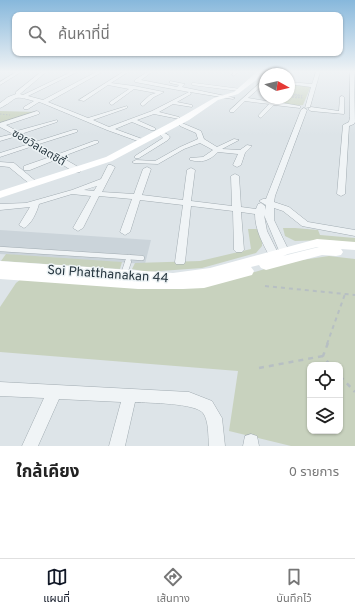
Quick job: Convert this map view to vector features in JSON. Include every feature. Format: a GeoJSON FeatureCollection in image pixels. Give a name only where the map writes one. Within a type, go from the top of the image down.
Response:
{"type":"FeatureCollection","features":[{"type":"Feature","properties":{"kind":"street"},"geometry":{"type":"LineString","coordinates":[[18,93],[21,96],[42,101],[117,132],[121,137],[146,137],[162,134],[182,125],[236,93]]}},
{"type":"Feature","properties":{"kind":"street"},"geometry":{"type":"LineString","coordinates":[[0,106],[10,98],[28,93]]}},
{"type":"Feature","properties":{"kind":"street"},"geometry":{"type":"LineString","coordinates":[[26,108],[58,93]]}},
{"type":"Feature","properties":{"kind":"street"},"geometry":{"type":"LineString","coordinates":[[82,100],[94,93]]}},
{"type":"Feature","properties":{"kind":"street"},"geometry":{"type":"LineString","coordinates":[[112,103],[126,93]]}},
{"type":"Feature","properties":{"kind":"street"},"geometry":{"type":"LineString","coordinates":[[143,104],[158,93]]}},
{"type":"Feature","properties":{"kind":"street"},"geometry":{"type":"LineString","coordinates":[[202,93],[230,97]]}},
{"type":"Feature","properties":{"kind":"street"},"geometry":{"type":"LineString","coordinates":[[0,195],[109,159],[146,137],[186,118],[216,99],[230,97],[239,93]]}},
{"type":"Feature","properties":{"kind":"street"},"geometry":{"type":"LineString","coordinates":[[232,112],[251,93]]}},
{"type":"Feature","properties":{"kind":"street"},"geometry":{"type":"LineString","coordinates":[[281,256],[261,229],[267,205],[311,93]]}},
{"type":"Feature","properties":{"kind":"street"},"geometry":{"type":"LineString","coordinates":[[341,194],[346,126],[353,123],[353,93]]}},
{"type":"Feature","properties":{"kind":"street"},"geometry":{"type":"LineString","coordinates":[[109,129],[154,112],[187,94],[208,99]]}},
{"type":"Feature","properties":{"kind":"street"},"geometry":{"type":"LineString","coordinates":[[280,104],[342,113],[342,96]]}},
{"type":"Feature","properties":{"kind":"street"},"geometry":{"type":"LineString","coordinates":[[244,99],[259,101]]}},
{"type":"Feature","properties":{"kind":"street"},"geometry":{"type":"LineString","coordinates":[[172,102],[190,106]]}},
{"type":"Feature","properties":{"kind":"street"},"geometry":{"type":"LineString","coordinates":[[261,116],[273,104]]}},
{"type":"Feature","properties":{"kind":"street"},"geometry":{"type":"LineString","coordinates":[[88,120],[124,107]]}},
{"type":"Feature","properties":{"kind":"street"},"geometry":{"type":"LineString","coordinates":[[154,112],[177,118]]}},
{"type":"Feature","properties":{"kind":"street"},"geometry":{"type":"LineString","coordinates":[[0,125],[38,113]]}},
{"type":"Feature","properties":{"kind":"street"},"geometry":{"type":"LineString","coordinates":[[132,120],[146,137]]}},
{"type":"Feature","properties":{"kind":"street"},"geometry":{"type":"LineString","coordinates":[[0,139],[55,121]]}},
{"type":"Feature","properties":{"kind":"street","name":"ซอยวิลเลตซิตี้"},"geometry":{"type":"LineString","coordinates":[[0,125],[6,127],[77,170]]}},
{"type":"Feature","properties":{"kind":"street"},"geometry":{"type":"LineString","coordinates":[[182,125],[199,132],[201,140],[216,151],[242,152]]}},
{"type":"Feature","properties":{"kind":"street"},"geometry":{"type":"LineString","coordinates":[[0,155],[74,131]]}},
{"type":"Feature","properties":{"kind":"street"},"geometry":{"type":"LineString","coordinates":[[162,134],[167,137],[166,139],[136,160],[156,163],[182,148],[201,140]]}},
{"type":"Feature","properties":{"kind":"street"},"geometry":{"type":"LineString","coordinates":[[192,159],[206,159],[214,155],[216,151],[236,140]]}},
{"type":"Feature","properties":{"kind":"street"},"geometry":{"type":"LineString","coordinates":[[27,168],[96,142]]}},
{"type":"Feature","properties":{"kind":"street"},"geometry":{"type":"LineString","coordinates":[[237,165],[242,152],[249,146]]}},
{"type":"Feature","properties":{"kind":"street"},"geometry":{"type":"LineString","coordinates":[[0,164],[11,165],[34,183]]}},
{"type":"Feature","properties":{"kind":"street"},"geometry":{"type":"LineString","coordinates":[[78,228],[111,167]]}},
{"type":"Feature","properties":{"kind":"street"},"geometry":{"type":"LineString","coordinates":[[125,232],[147,169]]}},
{"type":"Feature","properties":{"kind":"street"},"geometry":{"type":"LineString","coordinates":[[180,262],[191,170]]}},
{"type":"Feature","properties":{"kind":"street"},"geometry":{"type":"LineString","coordinates":[[235,176],[239,250]]}},
{"type":"Feature","properties":{"kind":"street"},"geometry":{"type":"LineString","coordinates":[[0,207],[35,203],[103,181]]}},
{"type":"Feature","properties":{"kind":"street"},"geometry":{"type":"LineString","coordinates":[[72,192],[138,197],[236,209],[267,205],[286,209],[305,224],[355,233]]}},
{"type":"Feature","properties":{"kind":"street"},"geometry":{"type":"LineString","coordinates":[[24,225],[33,210],[35,203]]}},
{"type":"Feature","properties":{"kind":"street","name":"Soi Phatthanakan 44"},"geometry":{"type":"LineString","coordinates":[[2,272],[138,284],[204,283],[226,278],[317,243],[355,246]]}},
{"type":"Feature","properties":{"kind":"street","name":"Soi Phatthanakan 44"},"geometry":{"type":"LineString","coordinates":[[2,272],[124,274],[173,278],[210,273],[281,256],[322,251],[355,254]]}},
{"type":"Feature","properties":{"kind":"street"},"geometry":{"type":"LineString","coordinates":[[0,389],[130,394],[189,399],[207,406],[214,418],[217,446]]}},
{"type":"Feature","properties":{"kind":"street"},"geometry":{"type":"LineString","coordinates":[[30,446],[54,392]]}},
{"type":"Feature","properties":{"kind":"street"},"geometry":{"type":"LineString","coordinates":[[117,446],[130,394]]}},
{"type":"Feature","properties":{"kind":"lane"},"geometry":{"type":"LineString","coordinates":[[1,250],[142,258]]}},
{"type":"Feature","properties":{"kind":"lane"},"geometry":{"type":"LineString","coordinates":[[124,274],[129,257]]}},
{"type":"Feature","properties":{"kind":"path"},"geometry":{"type":"LineString","coordinates":[[292,94],[302,96],[298,98],[291,97],[290,95],[292,94]]}},
{"type":"Feature","properties":{"kind":"path"},"geometry":{"type":"LineString","coordinates":[[295,94],[299,94],[304,97],[299,99],[295,98]]}},
{"type":"Feature","properties":{"kind":"path"},"geometry":{"type":"LineString","coordinates":[[0,114],[8,113],[12,115]]}},
{"type":"Feature","properties":{"kind":"path"},"geometry":{"type":"LineString","coordinates":[[265,286],[355,295]]}},
{"type":"Feature","properties":{"kind":"path"},"geometry":{"type":"LineString","coordinates":[[323,356],[345,294]]}},
{"type":"Feature","properties":{"kind":"path"},"geometry":{"type":"LineString","coordinates":[[323,356],[328,362]]}},
{"type":"Feature","properties":{"kind":"path"},"geometry":{"type":"LineString","coordinates":[[259,368],[323,356]]}},
{"type":"Feature","properties":{"kind":"path"},"geometry":{"type":"LineString","coordinates":[[343,379],[355,392]]}},
{"type":"Feature","properties":{"kind":"shaded area"},"geometry":{"type":"Polygon","coordinates":[[[0,230],[151,240],[145,264],[0,254],[0,230]]]}},
{"type":"Feature","properties":{"kind":"green space"},"geometry":{"type":"Polygon","coordinates":[[[295,93],[308,93],[303,105],[295,106],[284,104],[295,104],[295,93]]]}},
{"type":"Feature","properties":{"kind":"green space"},"geometry":{"type":"Polygon","coordinates":[[[0,111],[39,112],[0,124],[0,111]]]}},
{"type":"Feature","properties":{"kind":"green space"},"geometry":{"type":"Polygon","coordinates":[[[283,228],[318,230],[320,235],[355,238],[355,243],[326,240],[295,241],[285,236],[283,228]]]}},
{"type":"Feature","properties":{"kind":"green space"},"geometry":{"type":"Polygon","coordinates":[[[248,229],[258,229],[262,238],[262,246],[256,253],[202,268],[147,272],[132,269],[135,263],[200,261],[251,249],[248,229]]]}},
{"type":"Feature","properties":{"kind":"green space"},"geometry":{"type":"Polygon","coordinates":[[[6,254],[122,262],[120,269],[1,261],[6,254]]]}},
{"type":"Feature","properties":{"kind":"green space"},"geometry":{"type":"Polygon","coordinates":[[[329,256],[355,259],[355,446],[291,446],[229,431],[238,371],[0,352],[0,307],[16,283],[21,279],[238,277],[288,262],[329,256]]]}}]}
